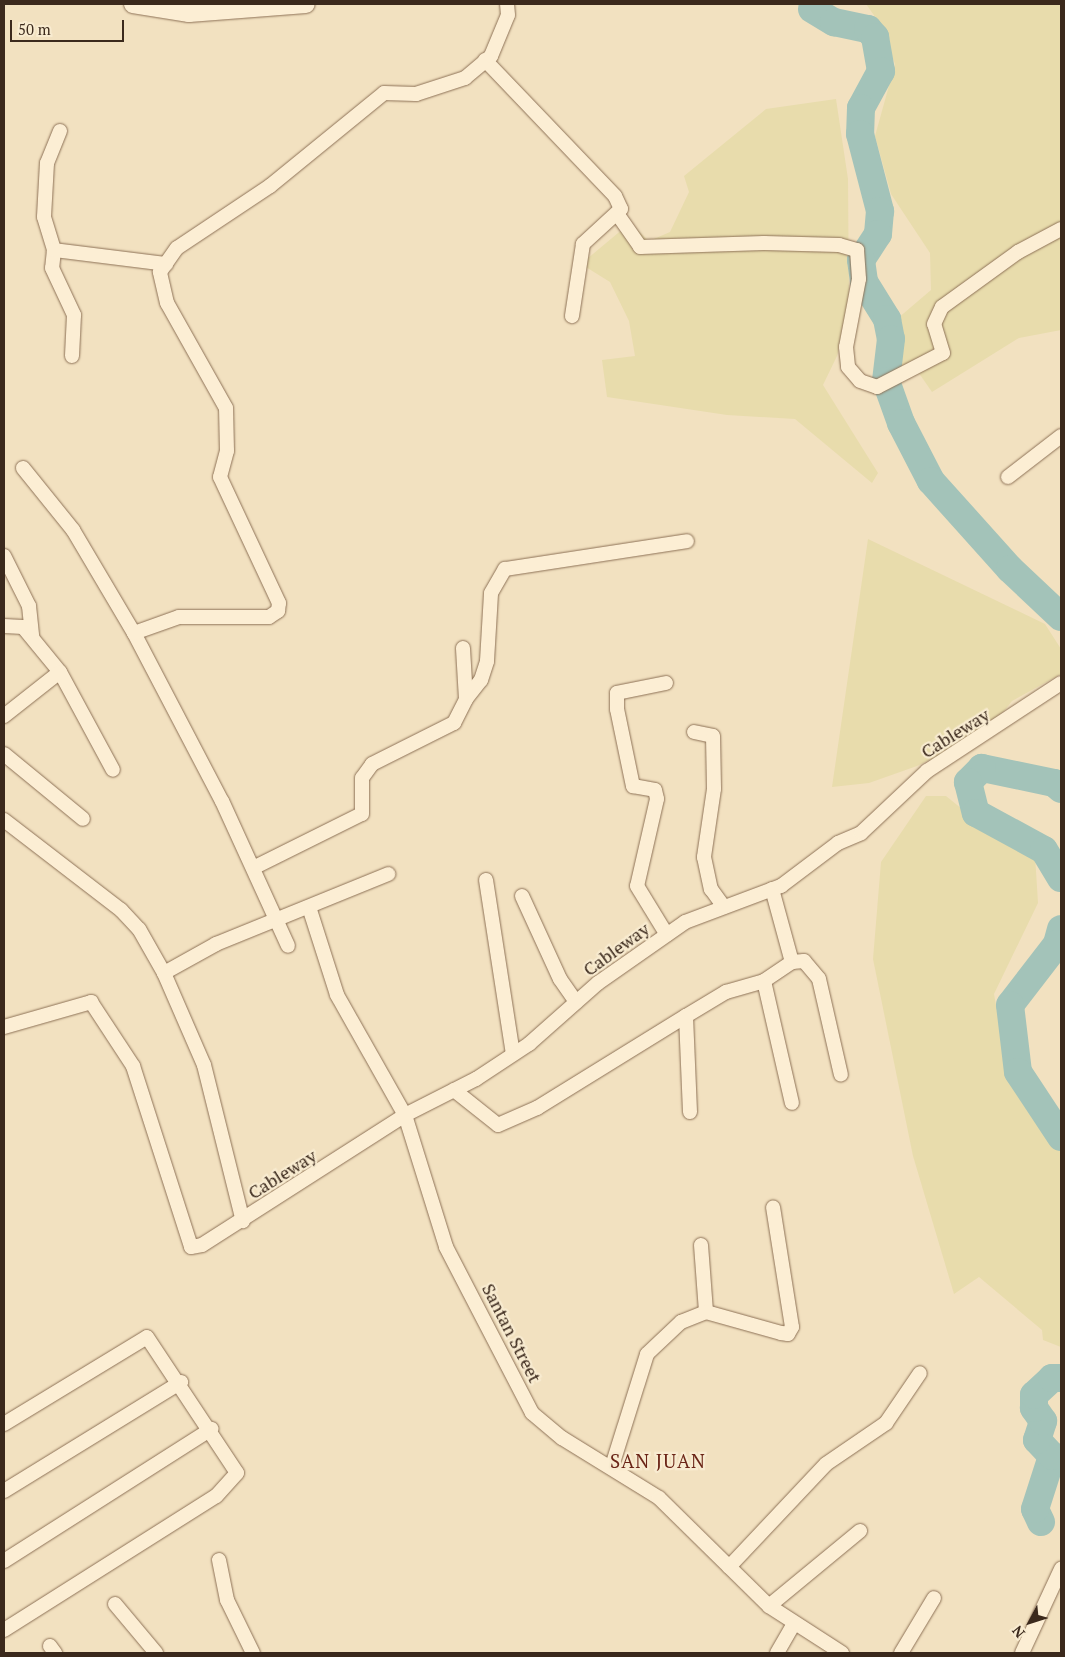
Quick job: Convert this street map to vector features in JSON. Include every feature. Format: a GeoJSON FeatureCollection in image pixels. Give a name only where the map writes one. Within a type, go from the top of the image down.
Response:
{"type":"FeatureCollection","features":[{"type":"Feature","properties":{"kind":"street"},"geometry":{"type":"LineString","coordinates":[[133,4],[199,8],[306,4]]}},
{"type":"Feature","properties":{"kind":"street"},"geometry":{"type":"LineString","coordinates":[[134,633],[179,617],[269,617],[278,611],[279,603],[220,477],[227,451],[226,408],[167,303],[160,272],[177,248],[270,186],[384,92],[416,94],[465,78],[485,60],[508,15],[508,4]]}},
{"type":"Feature","properties":{"kind":"street"},"geometry":{"type":"LineString","coordinates":[[485,60],[615,196],[621,209],[618,216],[583,244],[572,316]]}},
{"type":"Feature","properties":{"kind":"street"},"geometry":{"type":"LineString","coordinates":[[60,131],[43,190],[44,217],[54,250],[52,268],[74,315],[72,356]]}},
{"type":"Feature","properties":{"kind":"street"},"geometry":{"type":"LineString","coordinates":[[618,216],[640,247],[764,243],[839,245],[858,250],[859,279],[846,347],[848,367],[860,381],[877,387],[943,353],[934,324],[942,307],[1018,252],[1061,229]]}},
{"type":"Feature","properties":{"kind":"street"},"geometry":{"type":"LineString","coordinates":[[54,250],[166,264]]}},
{"type":"Feature","properties":{"kind":"street"},"geometry":{"type":"LineString","coordinates":[[1008,477],[1061,436]]}},
{"type":"Feature","properties":{"kind":"street"},"geometry":{"type":"LineString","coordinates":[[22,468],[72,530],[134,633],[255,867],[288,946]]}},
{"type":"Feature","properties":{"kind":"street"},"geometry":{"type":"LineString","coordinates":[[255,867],[362,814],[362,778],[372,764],[454,723],[466,699],[481,680],[487,661],[491,593],[504,569],[687,541]]}},
{"type":"Feature","properties":{"kind":"street"},"geometry":{"type":"LineString","coordinates":[[4,556],[29,606],[32,637]]}},
{"type":"Feature","properties":{"kind":"street"},"geometry":{"type":"LineString","coordinates":[[4,626],[23,627],[60,672],[113,770]]}},
{"type":"Feature","properties":{"kind":"street"},"geometry":{"type":"LineString","coordinates":[[463,648],[466,699]]}},
{"type":"Feature","properties":{"kind":"street"},"geometry":{"type":"LineString","coordinates":[[4,716],[60,672]]}},
{"type":"Feature","properties":{"kind":"street"},"geometry":{"type":"LineString","coordinates":[[666,683],[617,693],[617,709],[633,786],[655,790],[657,799],[648,824],[637,886],[667,934]]}},
{"type":"Feature","properties":{"kind":"street","name":"Cableway"},"geometry":{"type":"LineString","coordinates":[[4,1027],[91,1002],[132,1066],[191,1247],[212,1241],[405,1115],[454,1090],[513,1054],[576,1002],[684,922],[772,889],[838,843],[861,833],[928,771],[1061,683]]}},
{"type":"Feature","properties":{"kind":"street"},"geometry":{"type":"LineString","coordinates":[[694,732],[714,736],[714,789],[704,857],[711,889],[724,907]]}},
{"type":"Feature","properties":{"kind":"street"},"geometry":{"type":"LineString","coordinates":[[7,763],[83,819]]}},
{"type":"Feature","properties":{"kind":"street"},"geometry":{"type":"LineString","coordinates":[[4,820],[122,910],[139,929],[164,973],[204,1065],[243,1221]]}},
{"type":"Feature","properties":{"kind":"street"},"geometry":{"type":"LineString","coordinates":[[164,973],[216,944],[388,874]]}},
{"type":"Feature","properties":{"kind":"street"},"geometry":{"type":"LineString","coordinates":[[486,880],[513,1054]]}},
{"type":"Feature","properties":{"kind":"street"},"geometry":{"type":"LineString","coordinates":[[772,889],[792,962]]}},
{"type":"Feature","properties":{"kind":"street"},"geometry":{"type":"LineString","coordinates":[[522,896],[560,979],[576,1002]]}},
{"type":"Feature","properties":{"kind":"street","name":"Santan Street"},"geometry":{"type":"LineString","coordinates":[[309,907],[338,995],[405,1115],[446,1247],[532,1413],[562,1438],[612,1466],[659,1498],[769,1606],[794,1624],[842,1653]]}},
{"type":"Feature","properties":{"kind":"street"},"geometry":{"type":"LineString","coordinates":[[454,1090],[498,1125],[537,1108],[726,992],[764,981],[792,962],[813,967],[819,979],[841,1075]]}},
{"type":"Feature","properties":{"kind":"street"},"geometry":{"type":"LineString","coordinates":[[764,981],[792,1103]]}},
{"type":"Feature","properties":{"kind":"street"},"geometry":{"type":"LineString","coordinates":[[686,1016],[690,1112]]}},
{"type":"Feature","properties":{"kind":"street"},"geometry":{"type":"LineString","coordinates":[[612,1466],[647,1354],[681,1322],[706,1312],[788,1334],[792,1327],[773,1207]]}},
{"type":"Feature","properties":{"kind":"street"},"geometry":{"type":"LineString","coordinates":[[701,1245],[706,1312]]}},
{"type":"Feature","properties":{"kind":"street"},"geometry":{"type":"LineString","coordinates":[[4,1424],[142,1337],[152,1341],[181,1382],[237,1472],[228,1487],[4,1630]]}},
{"type":"Feature","properties":{"kind":"street"},"geometry":{"type":"LineString","coordinates":[[729,1567],[826,1464],[886,1423],[920,1373]]}},
{"type":"Feature","properties":{"kind":"street"},"geometry":{"type":"LineString","coordinates":[[4,1491],[181,1382]]}},
{"type":"Feature","properties":{"kind":"street"},"geometry":{"type":"LineString","coordinates":[[4,1561],[211,1429]]}},
{"type":"Feature","properties":{"kind":"street"},"geometry":{"type":"LineString","coordinates":[[769,1606],[860,1531]]}},
{"type":"Feature","properties":{"kind":"street"},"geometry":{"type":"LineString","coordinates":[[219,1560],[227,1600],[253,1653]]}},
{"type":"Feature","properties":{"kind":"street"},"geometry":{"type":"LineString","coordinates":[[1022,1653],[1061,1569]]}},
{"type":"Feature","properties":{"kind":"street"},"geometry":{"type":"LineString","coordinates":[[902,1653],[934,1598]]}},
{"type":"Feature","properties":{"kind":"street"},"geometry":{"type":"LineString","coordinates":[[115,1604],[156,1653]]}},
{"type":"Feature","properties":{"kind":"street"},"geometry":{"type":"LineString","coordinates":[[776,1653],[794,1624]]}},
{"type":"Feature","properties":{"kind":"shaded area"},"geometry":{"type":"Polygon","coordinates":[[[866,4],[1061,4],[1061,330],[1019,338],[932,392],[914,366],[896,377],[897,319],[931,290],[930,253],[891,194],[875,136],[895,64],[878,21],[866,4]]]}},
{"type":"Feature","properties":{"kind":"shaded area"},"geometry":{"type":"Polygon","coordinates":[[[836,99],[848,179],[849,306],[837,356],[823,385],[878,473],[872,483],[795,419],[727,415],[607,397],[602,360],[635,356],[629,321],[610,282],[581,264],[630,223],[649,241],[670,232],[689,192],[684,176],[766,109],[836,99]]]}},
{"type":"Feature","properties":{"kind":"shaded area"},"geometry":{"type":"Polygon","coordinates":[[[868,539],[1045,624],[1061,649],[1061,674],[1012,701],[989,730],[917,766],[869,783],[832,787],[868,539]]]}},
{"type":"Feature","properties":{"kind":"shaded area"},"geometry":{"type":"Polygon","coordinates":[[[926,796],[946,796],[994,835],[1035,855],[1038,903],[994,994],[1009,1078],[1061,1150],[1061,1347],[1043,1340],[1042,1330],[979,1277],[954,1294],[913,1156],[873,959],[881,862],[926,796]]]}},
{"type":"Feature","properties":{"kind":"waterway"},"geometry":{"type":"LineString","coordinates":[[812,9],[834,22],[868,29],[875,37],[881,71],[861,108],[860,134],[880,211],[878,234],[861,260],[864,282],[887,319],[891,339],[886,381],[901,423],[931,481],[1010,569],[1061,617]]}},
{"type":"Feature","properties":{"kind":"waterway"},"geometry":{"type":"LineString","coordinates":[[1061,789],[1054,783],[982,768],[968,782],[976,813],[1044,850],[1061,878]]}},
{"type":"Feature","properties":{"kind":"waterway"},"geometry":{"type":"LineString","coordinates":[[1061,929],[1057,944],[1010,1005],[1018,1072],[1061,1137]]}},
{"type":"Feature","properties":{"kind":"waterway"},"geometry":{"type":"LineString","coordinates":[[1041,1522],[1035,1509],[1052,1456],[1037,1440],[1043,1421],[1034,1408],[1034,1395],[1052,1378],[1061,1378]]}},
{"type":"Feature","properties":{"kind":"district","name":"SAN JUAN"},"geometry":{"type":"Point","coordinates":[658,1461]}}]}
